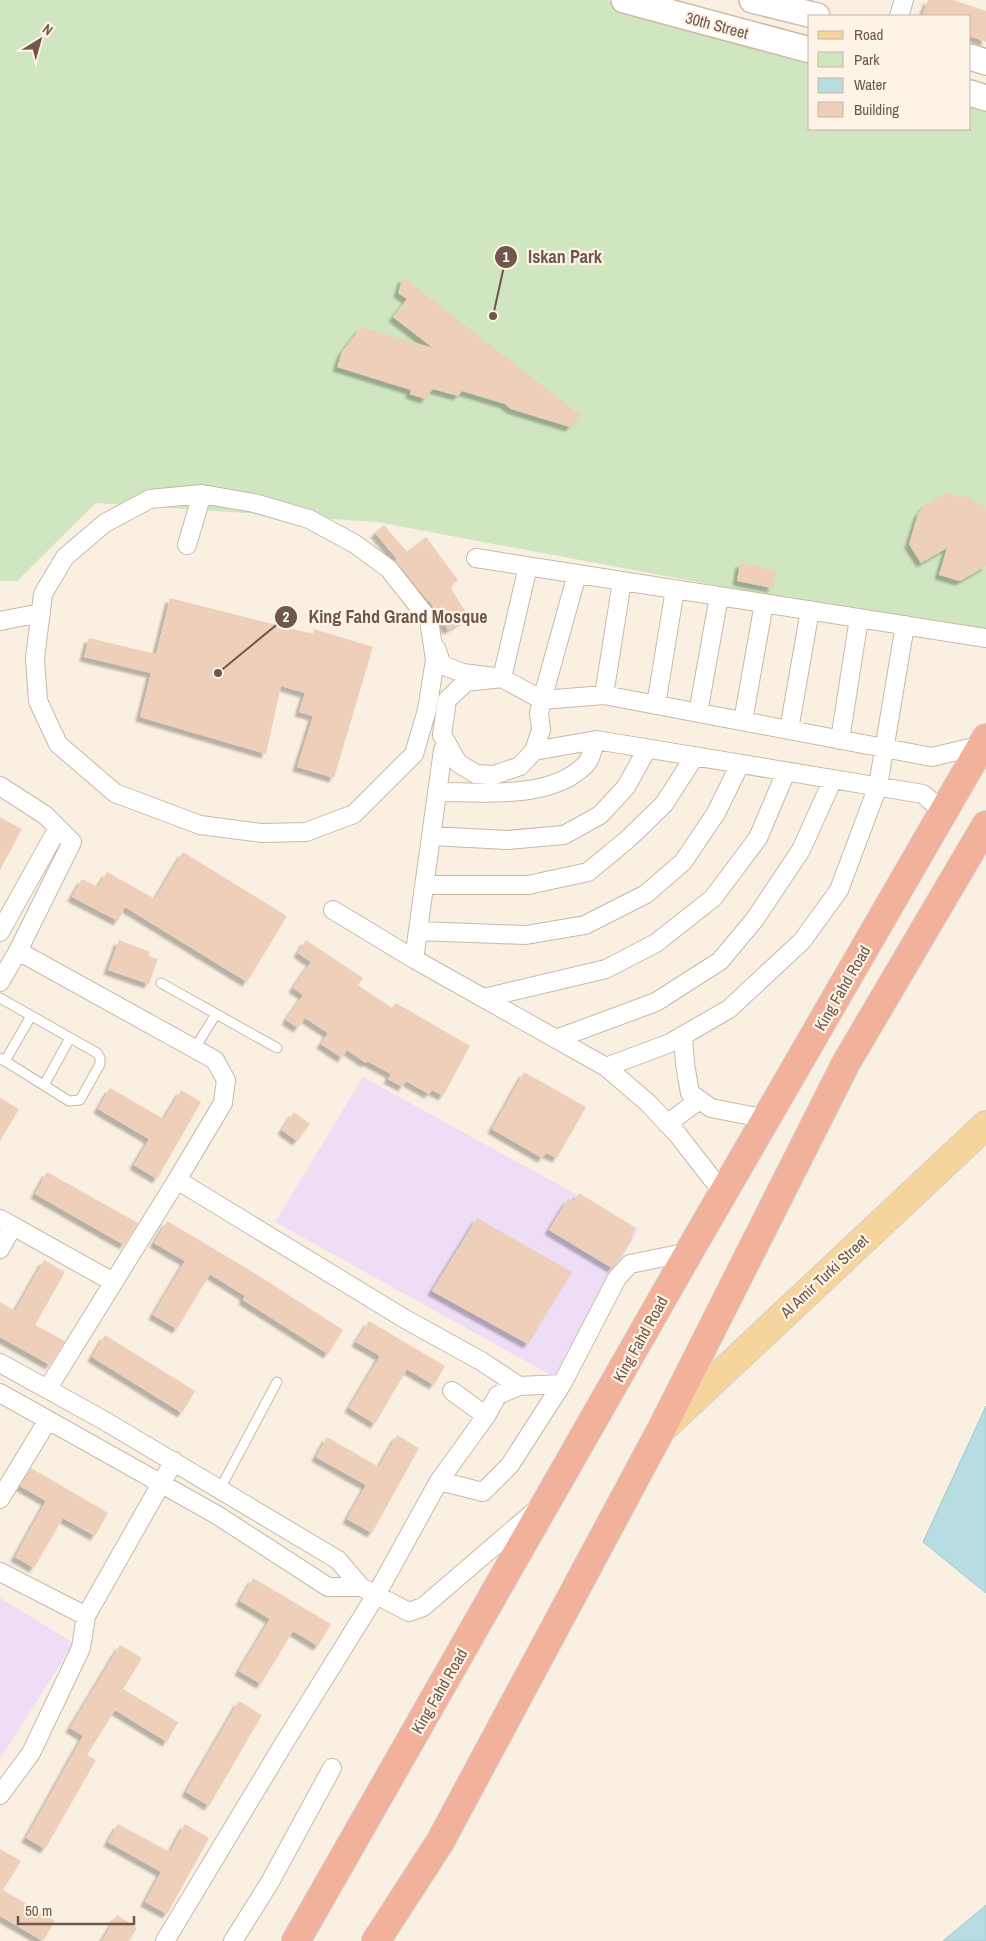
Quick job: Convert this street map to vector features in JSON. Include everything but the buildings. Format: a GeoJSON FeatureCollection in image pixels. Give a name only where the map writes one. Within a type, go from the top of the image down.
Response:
{"type":"FeatureCollection","features":[{"type":"Feature","properties":{"kind":"highway","name":"King Fahd Road"},"geometry":{"type":"LineString","coordinates":[[296,1941],[689,1252],[984,742]]}},
{"type":"Feature","properties":{"kind":"highway"},"geometry":{"type":"LineString","coordinates":[[376,1941],[440,1842],[662,1428],[846,1063],[986,824]]}},
{"type":"Feature","properties":{"kind":"highway"},"geometry":{"type":"LineString","coordinates":[[845,983],[839,1006],[846,1018],[858,1019],[873,998],[886,994]]}},
{"type":"Feature","properties":{"kind":"highway"},"geometry":{"type":"LineString","coordinates":[[805,1054],[817,1039],[829,1030],[839,1031],[848,1038],[846,1063]]}},
{"type":"Feature","properties":{"kind":"main road","name":"Al Amir Turki Street"},"geometry":{"type":"LineString","coordinates":[[662,1428],[986,1125]]}},
{"type":"Feature","properties":{"kind":"street","name":"30th Street"},"geometry":{"type":"LineString","coordinates":[[624,0],[808,49]]}},
{"type":"Feature","properties":{"kind":"street","name":"30th Street"},"geometry":{"type":"LineString","coordinates":[[752,0],[816,13]]}},
{"type":"Feature","properties":{"kind":"street"},"geometry":{"type":"LineString","coordinates":[[899,15],[904,0]]}},
{"type":"Feature","properties":{"kind":"street"},"geometry":{"type":"LineString","coordinates":[[971,57],[986,62]]}},
{"type":"Feature","properties":{"kind":"street"},"geometry":{"type":"LineString","coordinates":[[971,93],[986,98]]}},
{"type":"Feature","properties":{"kind":"street"},"geometry":{"type":"LineString","coordinates":[[187,545],[202,494]]}},
{"type":"Feature","properties":{"kind":"street"},"geometry":{"type":"LineString","coordinates":[[202,494],[254,503],[308,519],[355,544],[389,569],[429,620],[435,660],[427,710],[414,754],[354,814],[306,832],[262,833],[200,825],[132,800],[115,793],[58,744],[38,701],[35,658],[41,613],[43,594],[65,557],[105,522],[150,499],[202,494]]}},
{"type":"Feature","properties":{"kind":"street"},"geometry":{"type":"LineString","coordinates":[[476,558],[986,638]]}},
{"type":"Feature","properties":{"kind":"street"},"geometry":{"type":"LineString","coordinates":[[502,678],[528,566]]}},
{"type":"Feature","properties":{"kind":"street"},"geometry":{"type":"LineString","coordinates":[[414,754],[443,750],[476,774],[494,775],[520,766],[534,750],[541,730],[540,713],[542,700],[577,574]]}},
{"type":"Feature","properties":{"kind":"street"},"geometry":{"type":"LineString","coordinates":[[604,695],[622,581]]}},
{"type":"Feature","properties":{"kind":"street"},"geometry":{"type":"LineString","coordinates":[[656,705],[675,589]]}},
{"type":"Feature","properties":{"kind":"street"},"geometry":{"type":"LineString","coordinates":[[698,713],[719,596]]}},
{"type":"Feature","properties":{"kind":"street"},"geometry":{"type":"LineString","coordinates":[[743,722],[764,603]]}},
{"type":"Feature","properties":{"kind":"street"},"geometry":{"type":"LineString","coordinates":[[789,730],[810,610]]}},
{"type":"Feature","properties":{"kind":"street"},"geometry":{"type":"LineString","coordinates":[[0,621],[41,613]]}},
{"type":"Feature","properties":{"kind":"street"},"geometry":{"type":"LineString","coordinates":[[840,740],[859,618]]}},
{"type":"Feature","properties":{"kind":"street"},"geometry":{"type":"LineString","coordinates":[[606,1067],[670,1043],[729,1009],[802,941],[839,890],[878,786],[904,625]]}},
{"type":"Feature","properties":{"kind":"street"},"geometry":{"type":"LineString","coordinates":[[431,631],[442,666],[462,674],[502,678],[542,700],[604,695],[932,757],[984,742]]}},
{"type":"Feature","properties":{"kind":"street"},"geometry":{"type":"LineString","coordinates":[[458,762],[442,735],[448,700],[466,682],[502,678]]}},
{"type":"Feature","properties":{"kind":"street"},"geometry":{"type":"LineString","coordinates":[[534,750],[596,740],[923,794],[943,812]]}},
{"type":"Feature","properties":{"kind":"street"},"geometry":{"type":"LineString","coordinates":[[437,792],[528,790],[561,782],[586,764],[596,740]]}},
{"type":"Feature","properties":{"kind":"street"},"geometry":{"type":"LineString","coordinates":[[431,836],[507,840],[564,835],[600,815],[626,787],[647,749]]}},
{"type":"Feature","properties":{"kind":"street"},"geometry":{"type":"LineString","coordinates":[[414,959],[443,750]]}},
{"type":"Feature","properties":{"kind":"street"},"geometry":{"type":"LineString","coordinates":[[424,885],[528,885],[588,872],[628,839],[664,804],[694,756]]}},
{"type":"Feature","properties":{"kind":"street"},"geometry":{"type":"LineString","coordinates":[[418,931],[526,935],[585,925],[646,894],[683,862],[716,814],[740,764]]}},
{"type":"Feature","properties":{"kind":"street"},"geometry":{"type":"LineString","coordinates":[[484,998],[606,969],[656,943],[713,898],[758,838],[786,772]]}},
{"type":"Feature","properties":{"kind":"street"},"geometry":{"type":"LineString","coordinates":[[556,1039],[656,1002],[720,961],[755,919],[801,850],[833,779]]}},
{"type":"Feature","properties":{"kind":"street"},"geometry":{"type":"LineString","coordinates":[[0,786],[45,816],[72,842],[18,951],[0,982]]}},
{"type":"Feature","properties":{"kind":"street"},"geometry":{"type":"LineString","coordinates":[[0,932],[58,828]]}},
{"type":"Feature","properties":{"kind":"street"},"geometry":{"type":"LineString","coordinates":[[333,910],[414,959],[606,1067],[648,1104],[667,1124],[724,1194]]}},
{"type":"Feature","properties":{"kind":"street"},"geometry":{"type":"LineString","coordinates":[[18,951],[215,1060],[226,1080],[223,1103],[48,1388]]}},
{"type":"Feature","properties":{"kind":"street"},"geometry":{"type":"LineString","coordinates":[[683,1035],[690,1093],[711,1108],[767,1119]]}},
{"type":"Feature","properties":{"kind":"street"},"geometry":{"type":"LineString","coordinates":[[667,1124],[700,1100]]}},
{"type":"Feature","properties":{"kind":"street"},"geometry":{"type":"LineString","coordinates":[[177,1180],[379,1304],[481,1361],[519,1386]]}},
{"type":"Feature","properties":{"kind":"street"},"geometry":{"type":"LineString","coordinates":[[0,1249],[7,1223],[113,1282]]}},
{"type":"Feature","properties":{"kind":"street"},"geometry":{"type":"LineString","coordinates":[[439,1481],[483,1492],[510,1465],[562,1384],[617,1278],[630,1264],[689,1252]]}},
{"type":"Feature","properties":{"kind":"street"},"geometry":{"type":"LineString","coordinates":[[0,1363],[48,1388],[174,1461],[338,1560],[368,1591],[409,1612],[424,1607],[550,1498]]}},
{"type":"Feature","properties":{"kind":"street"},"geometry":{"type":"LineString","coordinates":[[165,1941],[286,1740],[368,1591],[439,1481],[486,1416],[498,1395],[519,1386],[562,1384]]}},
{"type":"Feature","properties":{"kind":"street"},"geometry":{"type":"LineString","coordinates":[[452,1391],[486,1416]]}},
{"type":"Feature","properties":{"kind":"street"},"geometry":{"type":"LineString","coordinates":[[0,1393],[217,1515],[328,1587],[368,1591]]}},
{"type":"Feature","properties":{"kind":"street"},"geometry":{"type":"LineString","coordinates":[[0,1499],[48,1420]]}},
{"type":"Feature","properties":{"kind":"street"},"geometry":{"type":"LineString","coordinates":[[0,1795],[31,1753],[81,1648],[86,1616],[174,1461]]}},
{"type":"Feature","properties":{"kind":"street"},"geometry":{"type":"LineString","coordinates":[[0,1572],[86,1616]]}},
{"type":"Feature","properties":{"kind":"street"},"geometry":{"type":"LineString","coordinates":[[233,1941],[270,1882],[332,1768]]}},
{"type":"Feature","properties":{"kind":"lane"},"geometry":{"type":"LineString","coordinates":[[161,983],[277,1048]]}},
{"type":"Feature","properties":{"kind":"lane"},"geometry":{"type":"LineString","coordinates":[[0,998],[97,1053],[100,1058],[100,1064],[80,1100],[69,1101],[3,1060],[31,1016]]}},
{"type":"Feature","properties":{"kind":"lane"},"geometry":{"type":"LineString","coordinates":[[195,1048],[216,1014]]}},
{"type":"Feature","properties":{"kind":"lane"},"geometry":{"type":"LineString","coordinates":[[44,1085],[70,1038]]}},
{"type":"Feature","properties":{"kind":"lane"},"geometry":{"type":"LineString","coordinates":[[220,1489],[277,1382]]}},
{"type":"Feature","properties":{"kind":"shaded area"},"geometry":{"type":"Polygon","coordinates":[[[363,1077],[639,1229],[554,1377],[275,1222],[363,1077]]]}},
{"type":"Feature","properties":{"kind":"shaded area"},"geometry":{"type":"Polygon","coordinates":[[[0,1598],[74,1643],[0,1759],[0,1598]]]}},
{"type":"Feature","properties":{"kind":"green space"},"geometry":{"type":"Polygon","coordinates":[[[0,0],[606,0],[808,55],[808,130],[971,130],[971,100],[986,104],[986,636],[377,522],[96,503],[17,581],[0,581],[0,0]]]}},
{"type":"Feature","properties":{"kind":"water"},"geometry":{"type":"Polygon","coordinates":[[[986,1406],[986,1593],[923,1542],[986,1406]]]}},
{"type":"Feature","properties":{"kind":"water"},"geometry":{"type":"Polygon","coordinates":[[[986,1905],[986,1941],[943,1941],[986,1905]]]}},
{"type":"Feature","properties":{"kind":"place","name":"Iskan Park"},"geometry":{"type":"Point","coordinates":[493,316]}},
{"type":"Feature","properties":{"kind":"place","name":"King Fahd Grand Mosque"},"geometry":{"type":"Point","coordinates":[218,673]}}]}
